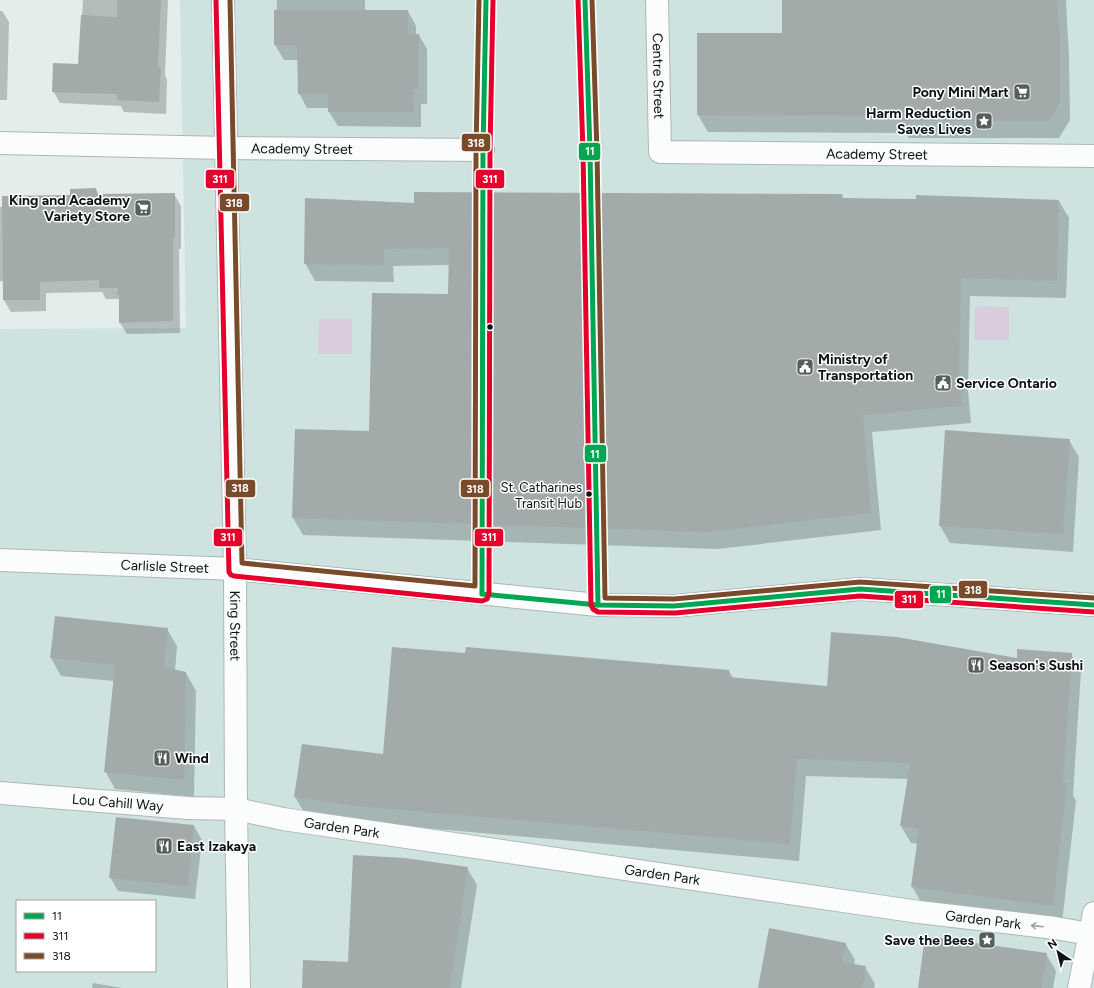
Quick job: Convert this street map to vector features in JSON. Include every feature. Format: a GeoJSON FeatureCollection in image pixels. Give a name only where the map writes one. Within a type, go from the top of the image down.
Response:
{"type":"FeatureCollection","features":[{"type":"Feature","properties":{"kind":"street","name":"King Street"},"geometry":{"type":"LineString","coordinates":[[223,0],[235,569],[236,809],[239,988]]}},
{"type":"Feature","properties":{"kind":"street","name":"Centre Street"},"geometry":{"type":"LineString","coordinates":[[657,0],[660,152]]}},
{"type":"Feature","properties":{"kind":"street","name":"Academy Street"},"geometry":{"type":"LineString","coordinates":[[0,143],[226,148],[483,150]]}},
{"type":"Feature","properties":{"kind":"street","name":"Academy Street"},"geometry":{"type":"LineString","coordinates":[[660,152],[1094,156]]}},
{"type":"Feature","properties":{"kind":"street","name":"Carlisle Street"},"geometry":{"type":"LineString","coordinates":[[0,560],[235,569],[598,605],[674,606],[860,589],[1094,605]]}},
{"type":"Feature","properties":{"kind":"street","name":"Lou Cahill Way"},"geometry":{"type":"LineString","coordinates":[[0,793],[188,808],[236,809]]}},
{"type":"Feature","properties":{"kind":"street","name":"Garden Park"},"geometry":{"type":"LineString","coordinates":[[236,809],[283,819],[919,912],[1055,928],[1090,934]]}},
{"type":"Feature","properties":{"kind":"street"},"geometry":{"type":"LineString","coordinates":[[1078,988],[1094,913]]}},
{"type":"Feature","properties":{"kind":"shaded area"},"geometry":{"type":"Polygon","coordinates":[[[180,0],[1094,0],[1094,988],[0,988],[0,329],[186,328],[180,0]]]}},
{"type":"Feature","properties":{"kind":"shaded area"},"geometry":{"type":"Polygon","coordinates":[[[975,306],[1009,307],[1009,340],[974,340],[975,306]]]}},
{"type":"Feature","properties":{"kind":"shaded area"},"geometry":{"type":"Polygon","coordinates":[[[319,319],[352,319],[352,354],[318,354],[319,319]]]}},
{"type":"Feature","properties":{"kind":"building"},"geometry":{"type":"Polygon","coordinates":[[[117,0],[161,0],[158,67],[161,67],[159,102],[117,100],[117,94],[52,92],[53,63],[78,64],[81,15],[117,17],[117,0]]]}},
{"type":"Feature","properties":{"kind":"building"},"geometry":{"type":"Polygon","coordinates":[[[782,0],[1057,0],[1060,38],[1060,102],[1049,121],[898,121],[898,116],[697,115],[697,33],[782,33],[782,0]]]}},
{"type":"Feature","properties":{"kind":"building"},"geometry":{"type":"Polygon","coordinates":[[[274,10],[408,10],[408,34],[419,34],[419,89],[413,89],[414,112],[328,112],[328,94],[298,94],[297,45],[274,45],[274,10]]]}},
{"type":"Feature","properties":{"kind":"building"},"geometry":{"type":"Polygon","coordinates":[[[96,188],[97,194],[175,193],[175,237],[173,238],[173,321],[119,323],[118,288],[99,288],[99,280],[40,282],[40,300],[3,300],[2,196],[70,195],[70,189],[96,188]]]}},
{"type":"Feature","properties":{"kind":"building"},"geometry":{"type":"Polygon","coordinates":[[[414,192],[842,194],[842,198],[916,199],[916,195],[1059,200],[1057,281],[961,278],[959,373],[962,406],[863,415],[871,513],[708,532],[292,518],[295,429],[369,431],[372,293],[448,294],[449,248],[384,249],[384,265],[304,264],[305,198],[414,203],[414,192]]]}},
{"type":"Feature","properties":{"kind":"building"},"geometry":{"type":"Polygon","coordinates":[[[945,430],[1070,439],[1063,534],[939,526],[945,430]]]}},
{"type":"Feature","properties":{"kind":"building"},"geometry":{"type":"Polygon","coordinates":[[[55,616],[168,628],[164,667],[186,672],[184,780],[104,772],[115,665],[50,658],[55,616]]]}},
{"type":"Feature","properties":{"kind":"building"},"geometry":{"type":"Polygon","coordinates":[[[831,632],[897,637],[1017,658],[1017,649],[1072,653],[1063,782],[1067,783],[1053,906],[911,887],[919,829],[900,826],[910,763],[797,759],[790,844],[357,806],[294,797],[302,744],[383,754],[392,647],[465,653],[466,647],[729,670],[729,677],[827,686],[831,632]]]}},
{"type":"Feature","properties":{"kind":"building"},"geometry":{"type":"Polygon","coordinates":[[[116,817],[194,825],[188,886],[109,878],[116,817]]]}},
{"type":"Feature","properties":{"kind":"building"},"geometry":{"type":"Polygon","coordinates":[[[353,855],[405,858],[468,867],[450,988],[302,988],[303,960],[348,962],[353,855]]]}},
{"type":"Feature","properties":{"kind":"building"},"geometry":{"type":"Polygon","coordinates":[[[769,928],[846,943],[842,962],[866,966],[862,988],[758,988],[769,928]]]}},
{"type":"Feature","properties":{"kind":"building"},"geometry":{"type":"Polygon","coordinates":[[[925,936],[1047,953],[1042,988],[918,988],[925,936]]]}},
{"type":"Feature","properties":{"kind":"transit line","name":"311"},"geometry":{"type":"LineString","coordinates":[[216,0],[229,572],[234,576],[482,601],[487,599],[489,594],[490,150],[493,0]]}},
{"type":"Feature","properties":{"kind":"transit line","name":"318"},"geometry":{"type":"LineString","coordinates":[[230,0],[242,563],[475,586],[476,150],[479,0]]}},
{"type":"Feature","properties":{"kind":"transit line","name":"11"},"geometry":{"type":"LineString","coordinates":[[482,594],[483,150],[486,0]]}},
{"type":"Feature","properties":{"kind":"transit line","name":"311"},"geometry":{"type":"LineString","coordinates":[[578,0],[583,152],[591,605],[593,609],[598,612],[675,613],[860,596],[1094,612]]}},
{"type":"Feature","properties":{"kind":"transit line","name":"11"},"geometry":{"type":"LineString","coordinates":[[585,0],[590,152],[598,605]]}},
{"type":"Feature","properties":{"kind":"transit line","name":"318"},"geometry":{"type":"LineString","coordinates":[[592,0],[597,152],[605,598],[674,599],[860,582],[1094,598]]}},
{"type":"Feature","properties":{"kind":"transit line","name":"11"},"geometry":{"type":"LineString","coordinates":[[482,594],[598,605],[674,606],[860,589],[1094,605]]}},
{"type":"Feature","properties":{"kind":"place","name":"Pony Mini Mart"},"geometry":{"type":"Point","coordinates":[1022,92]}},
{"type":"Feature","properties":{"kind":"place","name":"Harm Reduction Saves Lives"},"geometry":{"type":"Point","coordinates":[984,121]}},
{"type":"Feature","properties":{"kind":"place","name":"King and Academy Variety Store"},"geometry":{"type":"Point","coordinates":[143,208]}},
{"type":"Feature","properties":{"kind":"place","name":"Ministry of Transportation"},"geometry":{"type":"Point","coordinates":[805,367]}},
{"type":"Feature","properties":{"kind":"place","name":"Service Ontario"},"geometry":{"type":"Point","coordinates":[943,383]}},
{"type":"Feature","properties":{"kind":"place","name":"St. Catharines Transit Hub"},"geometry":{"type":"Point","coordinates":[589,494]}},
{"type":"Feature","properties":{"kind":"place","name":"Season's Sushi"},"geometry":{"type":"Point","coordinates":[976,665]}},
{"type":"Feature","properties":{"kind":"place","name":"Wind"},"geometry":{"type":"Point","coordinates":[162,758]}},
{"type":"Feature","properties":{"kind":"place","name":"East Izakaya"},"geometry":{"type":"Point","coordinates":[164,846]}},
{"type":"Feature","properties":{"kind":"place","name":"Save the Bees"},"geometry":{"type":"Point","coordinates":[987,940]}}]}
